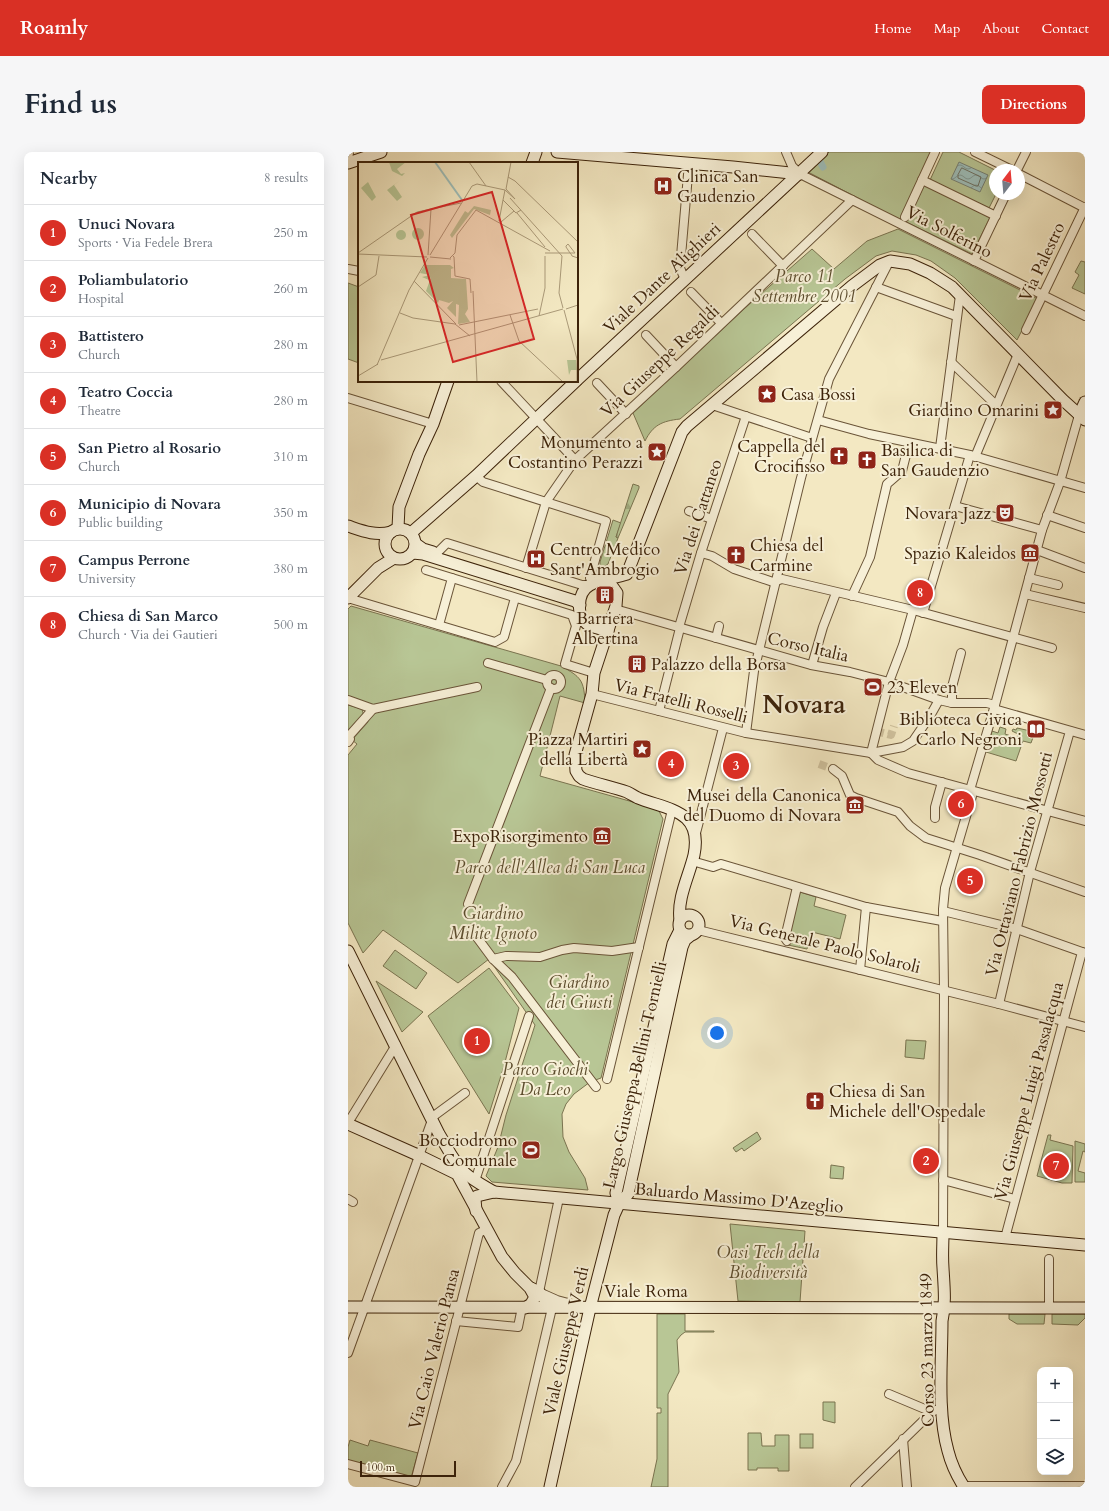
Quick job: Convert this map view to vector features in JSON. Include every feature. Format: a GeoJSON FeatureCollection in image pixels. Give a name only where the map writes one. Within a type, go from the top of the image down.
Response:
{"type":"FeatureCollection","features":[{"type":"Feature","properties":{"kind":"street"},"geometry":{"type":"LineString","coordinates":[[349,152],[348,163],[381,152]]}},
{"type":"Feature","properties":{"kind":"street"},"geometry":{"type":"LineString","coordinates":[[532,162],[536,152]]}},
{"type":"Feature","properties":{"kind":"street"},"geometry":{"type":"LineString","coordinates":[[557,152],[646,156],[689,163],[800,174]]}},
{"type":"Feature","properties":{"kind":"street"},"geometry":{"type":"LineString","coordinates":[[786,152],[792,166],[800,174]]}},
{"type":"Feature","properties":{"kind":"street"},"geometry":{"type":"LineString","coordinates":[[905,217],[935,152]]}},
{"type":"Feature","properties":{"kind":"street"},"geometry":{"type":"LineString","coordinates":[[975,152],[1000,164]]}},
{"type":"Feature","properties":{"kind":"street"},"geometry":{"type":"LineString","coordinates":[[1020,164],[1026,152]]}},
{"type":"Feature","properties":{"kind":"street","name":"Viale Dante Alighieri"},"geometry":{"type":"LineString","coordinates":[[578,380],[800,174],[818,155]]}},
{"type":"Feature","properties":{"kind":"street"},"geometry":{"type":"LineString","coordinates":[[686,279],[682,275],[680,268],[689,163]]}},
{"type":"Feature","properties":{"kind":"street","name":"Via Solferino"},"geometry":{"type":"LineString","coordinates":[[800,174],[1085,316]]}},
{"type":"Feature","properties":{"kind":"street"},"geometry":{"type":"LineString","coordinates":[[1025,177],[1085,208]]}},
{"type":"Feature","properties":{"kind":"street"},"geometry":{"type":"LineString","coordinates":[[922,180],[996,216]]}},
{"type":"Feature","properties":{"kind":"street","name":"Via Giuseppe Regaldi"},"geometry":{"type":"LineString","coordinates":[[526,568],[546,502],[575,460],[626,414],[852,200]]}},
{"type":"Feature","properties":{"kind":"street"},"geometry":{"type":"LineString","coordinates":[[974,261],[1003,200]]}},
{"type":"Feature","properties":{"kind":"street","name":"Via Palestro"},"geometry":{"type":"LineString","coordinates":[[1026,330],[1085,208]]}},
{"type":"Feature","properties":{"kind":"street"},"geometry":{"type":"LineString","coordinates":[[752,234],[783,266]]}},
{"type":"Feature","properties":{"kind":"street"},"geometry":{"type":"LineString","coordinates":[[746,734],[752,694],[752,680],[801,478],[829,379],[889,262]]}},
{"type":"Feature","properties":{"kind":"street"},"geometry":{"type":"LineString","coordinates":[[436,556],[575,594],[593,585],[627,574],[678,440],[687,426],[852,286],[880,265],[889,262],[916,266],[952,288],[1017,356],[1082,417]]}},
{"type":"Feature","properties":{"kind":"street"},"geometry":{"type":"LineString","coordinates":[[348,268],[358,271]]}},
{"type":"Feature","properties":{"kind":"street"},"geometry":{"type":"LineString","coordinates":[[876,287],[956,316]]}},
{"type":"Feature","properties":{"kind":"street"},"geometry":{"type":"LineString","coordinates":[[691,292],[721,324]]}},
{"type":"Feature","properties":{"kind":"street"},"geometry":{"type":"LineString","coordinates":[[940,448],[956,316],[960,295]]}},
{"type":"Feature","properties":{"kind":"street"},"geometry":{"type":"LineString","coordinates":[[646,335],[676,367]]}},
{"type":"Feature","properties":{"kind":"street"},"geometry":{"type":"LineString","coordinates":[[923,613],[955,506],[972,456],[1017,356]]}},
{"type":"Feature","properties":{"kind":"street"},"geometry":{"type":"LineString","coordinates":[[951,362],[996,405]]}},
{"type":"Feature","properties":{"kind":"street"},"geometry":{"type":"LineString","coordinates":[[378,568],[387,536],[394,530],[399,508],[419,454],[433,424],[448,382]]}},
{"type":"Feature","properties":{"kind":"street"},"geometry":{"type":"LineString","coordinates":[[502,382],[575,460]]}},
{"type":"Feature","properties":{"kind":"street","name":"Viale Dante Alighieri"},"geometry":{"type":"LineString","coordinates":[[411,532],[476,476],[576,382]]}},
{"type":"Feature","properties":{"kind":"street"},"geometry":{"type":"LineString","coordinates":[[596,382],[626,414]]}},
{"type":"Feature","properties":{"kind":"street"},"geometry":{"type":"LineString","coordinates":[[348,398],[433,424]]}},
{"type":"Feature","properties":{"kind":"street"},"geometry":{"type":"LineString","coordinates":[[943,1233],[944,991],[942,921],[945,888],[972,796],[970,790],[1014,638],[1040,529],[1060,482],[1082,417],[1085,402]]}},
{"type":"Feature","properties":{"kind":"street"},"geometry":{"type":"LineString","coordinates":[[712,405],[812,438]]}},
{"type":"Feature","properties":{"kind":"street","name":"Via dei Cattaneo"},"geometry":{"type":"LineString","coordinates":[[659,711],[679,628],[701,553],[746,416]]}},
{"type":"Feature","properties":{"kind":"street"},"geometry":{"type":"LineString","coordinates":[[818,420],[905,442],[940,448],[972,456],[1085,488]]}},
{"type":"Feature","properties":{"kind":"street"},"geometry":{"type":"LineString","coordinates":[[852,596],[870,557],[887,484],[902,471],[905,442]]}},
{"type":"Feature","properties":{"kind":"street"},"geometry":{"type":"LineString","coordinates":[[476,476],[483,482],[606,521],[590,578],[593,585]]}},
{"type":"Feature","properties":{"kind":"street"},"geometry":{"type":"LineString","coordinates":[[955,506],[1040,529]]}},
{"type":"Feature","properties":{"kind":"street"},"geometry":{"type":"LineString","coordinates":[[690,511],[712,519]]}},
{"type":"Feature","properties":{"kind":"street"},"geometry":{"type":"LineString","coordinates":[[1047,515],[1085,528]]}},
{"type":"Feature","properties":{"kind":"street"},"geometry":{"type":"LineString","coordinates":[[348,526],[370,533],[382,534],[394,530],[405,529],[411,532],[415,539],[414,548],[404,559],[394,558],[378,568],[348,598],[494,642],[504,637],[515,598]]}},
{"type":"Feature","properties":{"kind":"street"},"geometry":{"type":"LineString","coordinates":[[348,532],[385,547],[394,558]]}},
{"type":"Feature","properties":{"kind":"street"},"geometry":{"type":"LineString","coordinates":[[437,574],[436,556],[447,543],[582,586],[612,586],[616,590],[617,593],[614,609],[594,673],[592,694],[575,755],[576,771],[582,779],[627,792],[638,798],[666,806],[679,813],[690,823],[693,828],[695,839],[697,862],[680,908],[687,926]]}},
{"type":"Feature","properties":{"kind":"street"},"geometry":{"type":"LineString","coordinates":[[414,548],[423,549],[436,556],[575,601],[580,605]]}},
{"type":"Feature","properties":{"kind":"street"},"geometry":{"type":"LineString","coordinates":[[1036,550],[1085,568]]}},
{"type":"Feature","properties":{"kind":"street"},"geometry":{"type":"LineString","coordinates":[[701,553],[712,556],[734,569],[773,582],[782,579],[913,610],[1052,648]]}},
{"type":"Feature","properties":{"kind":"street"},"geometry":{"type":"LineString","coordinates":[[426,570],[572,617],[576,626],[565,664],[594,673]]}},
{"type":"Feature","properties":{"kind":"street"},"geometry":{"type":"LineString","coordinates":[[439,625],[452,578]]}},
{"type":"Feature","properties":{"kind":"street"},"geometry":{"type":"LineString","coordinates":[[1029,578],[1058,586]]}},
{"type":"Feature","properties":{"kind":"street"},"geometry":{"type":"LineString","coordinates":[[593,585],[580,605],[579,610],[585,622],[589,625],[608,631]]}},
{"type":"Feature","properties":{"kind":"street"},"geometry":{"type":"LineString","coordinates":[[811,665],[836,593]]}},
{"type":"Feature","properties":{"kind":"street"},"geometry":{"type":"LineString","coordinates":[[1025,594],[1085,608]]}},
{"type":"Feature","properties":{"kind":"street","name":"Corso Italia"},"geometry":{"type":"LineString","coordinates":[[614,609],[811,665],[850,672],[889,682],[939,700],[952,703],[987,703],[995,707],[1085,735]]}},
{"type":"Feature","properties":{"kind":"street"},"geometry":{"type":"LineString","coordinates":[[913,610],[903,645],[889,682],[872,749],[903,747],[913,741],[939,700]]}},
{"type":"Feature","properties":{"kind":"street"},"geometry":{"type":"LineString","coordinates":[[716,638],[720,626]]}},
{"type":"Feature","properties":{"kind":"street"},"geometry":{"type":"LineString","coordinates":[[952,703],[952,687],[961,653]]}},
{"type":"Feature","properties":{"kind":"street"},"geometry":{"type":"LineString","coordinates":[[488,663],[547,680]]}},
{"type":"Feature","properties":{"kind":"street"},"geometry":{"type":"LineString","coordinates":[[547,680],[552,676],[557,676],[560,679],[559,686],[556,688],[551,688]]}},
{"type":"Feature","properties":{"kind":"street"},"geometry":{"type":"LineString","coordinates":[[547,680],[548,686],[551,688]]}},
{"type":"Feature","properties":{"kind":"street"},"geometry":{"type":"LineString","coordinates":[[348,700],[373,708],[477,688]]}},
{"type":"Feature","properties":{"kind":"street"},"geometry":{"type":"LineString","coordinates":[[468,904],[551,688]]}},
{"type":"Feature","properties":{"kind":"street","name":"Via Fratelli Rosselli"},"geometry":{"type":"LineString","coordinates":[[592,694],[746,734],[872,749],[878,760],[908,773],[1085,821]]}},
{"type":"Feature","properties":{"kind":"street"},"geometry":{"type":"LineString","coordinates":[[349,740],[349,736],[373,708]]}},
{"type":"Feature","properties":{"kind":"street"},"geometry":{"type":"LineString","coordinates":[[695,839],[723,728]]}},
{"type":"Feature","properties":{"kind":"street","name":"Via Ottaviano Fabrizio Mossotti"},"geometry":{"type":"LineString","coordinates":[[999,1004],[1029,872],[1070,731]]}},
{"type":"Feature","properties":{"kind":"street"},"geometry":{"type":"LineString","coordinates":[[833,768],[842,776],[850,795],[898,812],[910,826],[926,838],[1085,892]]}},
{"type":"Feature","properties":{"kind":"street"},"geometry":{"type":"LineString","coordinates":[[935,818],[935,807],[942,782]]}},
{"type":"Feature","properties":{"kind":"street"},"geometry":{"type":"LineString","coordinates":[[607,1079],[671,814]]}},
{"type":"Feature","properties":{"kind":"street"},"geometry":{"type":"LineString","coordinates":[[697,862],[713,867],[721,864],[866,907],[942,921]]}},
{"type":"Feature","properties":{"kind":"street"},"geometry":{"type":"LineString","coordinates":[[784,939],[797,887]]}},
{"type":"Feature","properties":{"kind":"street"},"geometry":{"type":"LineString","coordinates":[[860,970],[866,907]]}},
{"type":"Feature","properties":{"kind":"street"},"geometry":{"type":"LineString","coordinates":[[943,910],[1016,929],[1083,952]]}},
{"type":"Feature","properties":{"kind":"street","name":"Via Generale Paolo Solaroli"},"geometry":{"type":"LineString","coordinates":[[687,926],[1085,1027]]}},
{"type":"Feature","properties":{"kind":"street","name":"Largo Giuseppa Bellini Tornielli"},"geometry":{"type":"LineString","coordinates":[[620,1204],[616,1193],[673,944],[687,926]]}},
{"type":"Feature","properties":{"kind":"street","name":"Largo Giuseppa Bellini Tornielli"},"geometry":{"type":"LineString","coordinates":[[620,1204],[627,1195],[687,926]]}},
{"type":"Feature","properties":{"kind":"street"},"geometry":{"type":"LineString","coordinates":[[472,928],[493,959],[512,977],[596,1087]]}},
{"type":"Feature","properties":{"kind":"street"},"geometry":{"type":"LineString","coordinates":[[493,959],[506,956],[540,956],[574,948],[612,951],[640,945]]}},
{"type":"Feature","properties":{"kind":"street","name":"Via Giuseppe Luigi Passalacqua"},"geometry":{"type":"LineString","coordinates":[[1005,1238],[1083,952]]}},
{"type":"Feature","properties":{"kind":"street"},"geometry":{"type":"LineString","coordinates":[[350,960],[396,1045],[432,1119],[456,1162],[464,1172],[475,1181],[494,1192]]}},
{"type":"Feature","properties":{"kind":"street"},"geometry":{"type":"LineString","coordinates":[[475,1181],[529,1016]]}},
{"type":"Feature","properties":{"kind":"street"},"geometry":{"type":"LineString","coordinates":[[396,1045],[348,1124],[457,1174],[502,1257],[515,1273],[535,1290],[552,1308],[516,1462],[502,1487]]}},
{"type":"Feature","properties":{"kind":"street"},"geometry":{"type":"LineString","coordinates":[[348,1353],[420,1156],[432,1119],[465,1093]]}},
{"type":"Feature","properties":{"kind":"street"},"geometry":{"type":"LineString","coordinates":[[620,1176],[622,1179],[626,1180],[631,1178]]}},
{"type":"Feature","properties":{"kind":"street"},"geometry":{"type":"LineString","coordinates":[[943,1180],[1015,1199]]}},
{"type":"Feature","properties":{"kind":"street","name":"Baluardo Massimo D'Azeglio"},"geometry":{"type":"LineString","coordinates":[[476,1211],[475,1199],[480,1194],[494,1192],[1085,1245]]}},
{"type":"Feature","properties":{"kind":"street"},"geometry":{"type":"LineString","coordinates":[[456,1321],[518,1327],[523,1307],[534,1300],[535,1290],[559,1198]]}},
{"type":"Feature","properties":{"kind":"street","name":"Viale Giuseppe Verdi"},"geometry":{"type":"LineString","coordinates":[[550,1487],[591,1304],[613,1217],[620,1204]]}},
{"type":"Feature","properties":{"kind":"street","name":"Via Caio Valerio Pansa"},"geometry":{"type":"LineString","coordinates":[[348,1464],[415,1482],[479,1233],[487,1229]]}},
{"type":"Feature","properties":{"kind":"street","name":"Corso 23 marzo 1849"},"geometry":{"type":"LineString","coordinates":[[943,1233],[945,1308],[942,1321],[937,1410],[954,1468],[964,1486]]}},
{"type":"Feature","properties":{"kind":"street"},"geometry":{"type":"LineString","coordinates":[[1049,1259],[1049,1308]]}},
{"type":"Feature","properties":{"kind":"street","name":"Viale Roma"},"geometry":{"type":"LineString","coordinates":[[535,1290],[557,1300],[577,1305],[588,1303],[945,1308],[1085,1308]]}},
{"type":"Feature","properties":{"kind":"street","name":"Viale Roma"},"geometry":{"type":"LineString","coordinates":[[348,1307],[552,1308],[591,1304]]}},
{"type":"Feature","properties":{"kind":"street"},"geometry":{"type":"LineString","coordinates":[[889,1394],[937,1410]]}},
{"type":"Feature","properties":{"kind":"street"},"geometry":{"type":"LineString","coordinates":[[855,1487],[903,1440],[937,1410]]}},
{"type":"Feature","properties":{"kind":"street"},"geometry":{"type":"LineString","coordinates":[[903,1440],[907,1487]]}},
{"type":"Feature","properties":{"kind":"street"},"geometry":{"type":"LineString","coordinates":[[964,1486],[1085,1486]]}},
{"type":"Feature","properties":{"kind":"green space"},"geometry":{"type":"Polygon","coordinates":[[[829,152],[931,152],[900,220],[808,172],[829,152]]]}},
{"type":"Feature","properties":{"kind":"green space"},"geometry":{"type":"Polygon","coordinates":[[[943,152],[959,152],[989,167],[989,200],[993,200],[989,208],[930,180],[943,152]]]}},
{"type":"Feature","properties":{"kind":"green space"},"geometry":{"type":"Polygon","coordinates":[[[925,184],[991,216],[972,254],[906,222],[925,184]]]}},
{"type":"Feature","properties":{"kind":"green space","name":"Parco 11 Settembre 2001"},"geometry":{"type":"Polygon","coordinates":[[[898,229],[1038,299],[1017,340],[955,278],[931,261],[916,255],[892,251],[876,256],[845,279],[680,419],[668,421],[659,425],[651,431],[645,441],[633,413],[745,308],[812,249],[834,269],[867,241],[898,229]]]}},
{"type":"Feature","properties":{"kind":"green space"},"geometry":{"type":"Polygon","coordinates":[[[1081,261],[1085,262],[1085,294],[1072,288],[1079,275],[1075,272],[1081,261]]]}},
{"type":"Feature","properties":{"kind":"green space"},"geometry":{"type":"Polygon","coordinates":[[[348,283],[358,287],[358,363],[348,359],[348,283]]]}},
{"type":"Feature","properties":{"kind":"green space"},"geometry":{"type":"Polygon","coordinates":[[[633,484],[639,486],[639,488],[618,538],[616,537],[633,484]]]}},
{"type":"Feature","properties":{"kind":"green space"},"geometry":{"type":"Polygon","coordinates":[[[613,520],[621,523],[616,537],[618,538],[608,564],[602,568],[600,562],[613,520]]]}},
{"type":"Feature","properties":{"kind":"green space"},"geometry":{"type":"Polygon","coordinates":[[[351,606],[561,666],[573,673],[580,680],[584,689],[585,703],[560,696],[540,776],[658,809],[663,819],[601,1078],[590,1082],[574,1094],[566,1104],[562,1114],[563,1137],[569,1152],[585,1178],[588,1190],[492,1182],[486,1176],[498,1147],[506,1115],[535,1025],[489,959],[458,983],[383,930],[363,953],[348,923],[348,755],[357,744],[352,740],[368,722],[363,701],[348,696],[348,609],[351,606]]]}},
{"type":"Feature","properties":{"kind":"green space"},"geometry":{"type":"Polygon","coordinates":[[[348,705],[362,709],[364,717],[348,735],[348,705]]]}},
{"type":"Feature","properties":{"kind":"green space"},"geometry":{"type":"Polygon","coordinates":[[[1000,727],[1006,729],[1005,734],[1017,738],[1018,734],[1012,731],[1013,729],[1016,730],[1017,728],[1035,732],[1031,743],[1023,741],[1016,761],[986,752],[992,731],[998,733],[1000,727]]]}},
{"type":"Feature","properties":{"kind":"green space"},"geometry":{"type":"Polygon","coordinates":[[[800,892],[816,897],[814,906],[846,915],[840,939],[812,932],[807,949],[788,945],[800,892]]]}},
{"type":"Feature","properties":{"kind":"green space"},"geometry":{"type":"Polygon","coordinates":[[[395,950],[427,973],[416,989],[383,966],[395,950]]]}},
{"type":"Feature","properties":{"kind":"green space"},"geometry":{"type":"Polygon","coordinates":[[[489,968],[519,1008],[504,1066],[489,1114],[428,1016],[489,968]]]}},
{"type":"Feature","properties":{"kind":"green space"},"geometry":{"type":"Polygon","coordinates":[[[376,981],[423,1012],[402,1032],[376,981]]]}},
{"type":"Feature","properties":{"kind":"green space"},"geometry":{"type":"Polygon","coordinates":[[[906,1040],[926,1041],[924,1059],[905,1057],[906,1040]]]}},
{"type":"Feature","properties":{"kind":"green space"},"geometry":{"type":"Polygon","coordinates":[[[757,1132],[761,1139],[744,1151],[742,1148],[736,1152],[733,1148],[757,1132]]]}},
{"type":"Feature","properties":{"kind":"green space"},"geometry":{"type":"Polygon","coordinates":[[[1048,1135],[1051,1135],[1050,1140],[1073,1146],[1072,1183],[1062,1183],[1037,1176],[1048,1135]]]}},
{"type":"Feature","properties":{"kind":"green space"},"geometry":{"type":"Polygon","coordinates":[[[1075,1141],[1085,1144],[1085,1152],[1083,1151],[1078,1171],[1085,1173],[1085,1182],[1075,1182],[1075,1141]]]}},
{"type":"Feature","properties":{"kind":"green space"},"geometry":{"type":"Polygon","coordinates":[[[831,1165],[844,1167],[843,1179],[830,1178],[831,1165]]]}},
{"type":"Feature","properties":{"kind":"green space","name":"Oasi Tech della Biodiversità"},"geometry":{"type":"Polygon","coordinates":[[[730,1224],[805,1231],[800,1302],[738,1301],[730,1224]]]}},
{"type":"Feature","properties":{"kind":"green space"},"geometry":{"type":"Polygon","coordinates":[[[657,1314],[685,1314],[685,1331],[714,1331],[685,1332],[677,1340],[679,1372],[668,1394],[668,1487],[651,1487],[657,1459],[657,1413],[661,1413],[661,1408],[657,1408],[657,1314]]]}},
{"type":"Feature","properties":{"kind":"green space"},"geometry":{"type":"Polygon","coordinates":[[[1009,1314],[1045,1314],[1044,1324],[1017,1324],[1009,1319],[1009,1314]]]}},
{"type":"Feature","properties":{"kind":"green space"},"geometry":{"type":"Polygon","coordinates":[[[1052,1314],[1085,1314],[1085,1318],[1078,1325],[1052,1324],[1052,1314]]]}},
{"type":"Feature","properties":{"kind":"green space"},"geometry":{"type":"Polygon","coordinates":[[[823,1402],[835,1402],[835,1423],[823,1420],[823,1402]]]}},
{"type":"Feature","properties":{"kind":"green space"},"geometry":{"type":"Polygon","coordinates":[[[748,1433],[761,1433],[762,1446],[775,1446],[775,1435],[789,1435],[789,1471],[778,1471],[778,1468],[757,1468],[757,1470],[748,1470],[748,1433]]]}},
{"type":"Feature","properties":{"kind":"green space"},"geometry":{"type":"Polygon","coordinates":[[[800,1434],[813,1434],[813,1448],[800,1448],[800,1434]]]}},
{"type":"Feature","properties":{"kind":"green space"},"geometry":{"type":"Polygon","coordinates":[[[350,1440],[368,1446],[370,1440],[418,1453],[411,1478],[348,1461],[348,1447],[350,1440]]]}},
{"type":"Feature","properties":{"kind":"water"},"geometry":{"type":"Polygon","coordinates":[[[959,162],[988,175],[980,192],[951,179],[959,162]]]}},
{"type":"Feature","properties":{"kind":"waterway"},"geometry":{"type":"LineString","coordinates":[[816,154],[823,167]]}},
{"type":"Feature","properties":{"kind":"tunnel"},"geometry":{"type":"LineString","coordinates":[[876,731],[891,735],[894,726]]}},
{"type":"Feature","properties":{"kind":"tunnel"},"geometry":{"type":"LineString","coordinates":[[819,764],[833,769]]}},
{"type":"Feature","properties":{"kind":"place","name":"Clinica San Gaudenzio"},"geometry":{"type":"Point","coordinates":[663,186]}},
{"type":"Feature","properties":{"kind":"place","name":"Casa Bossi"},"geometry":{"type":"Point","coordinates":[767,394]}},
{"type":"Feature","properties":{"kind":"place","name":"Giardino Omarini"},"geometry":{"type":"Point","coordinates":[1053,410]}},
{"type":"Feature","properties":{"kind":"place","name":"Monumento a Costantino Perazzi"},"geometry":{"type":"Point","coordinates":[657,452]}},
{"type":"Feature","properties":{"kind":"place","name":"Cappella del Crocifisso"},"geometry":{"type":"Point","coordinates":[839,456]}},
{"type":"Feature","properties":{"kind":"place","name":"Basilica di San Gaudenzio"},"geometry":{"type":"Point","coordinates":[867,460]}},
{"type":"Feature","properties":{"kind":"place","name":"Novara Jazz"},"geometry":{"type":"Point","coordinates":[1005,513]}},
{"type":"Feature","properties":{"kind":"place","name":"Spazio Kaleidos"},"geometry":{"type":"Point","coordinates":[1030,553]}},
{"type":"Feature","properties":{"kind":"place","name":"Chiesa del Carmine"},"geometry":{"type":"Point","coordinates":[736,555]}},
{"type":"Feature","properties":{"kind":"place","name":"Centro Medico Sant'Ambrogio"},"geometry":{"type":"Point","coordinates":[536,559]}},
{"type":"Feature","properties":{"kind":"place","name":"Chiesa di San Marco"},"geometry":{"type":"Point","coordinates":[920,593]}},
{"type":"Feature","properties":{"kind":"place","name":"Barriera Albertina"},"geometry":{"type":"Point","coordinates":[605,595]}},
{"type":"Feature","properties":{"kind":"place","name":"Palazzo della Borsa"},"geometry":{"type":"Point","coordinates":[637,664]}},
{"type":"Feature","properties":{"kind":"place","name":"23 Eleven"},"geometry":{"type":"Point","coordinates":[873,687]}},
{"type":"Feature","properties":{"kind":"place","name":"Biblioteca Civica Carlo Negroni"},"geometry":{"type":"Point","coordinates":[1036,729]}},
{"type":"Feature","properties":{"kind":"place","name":"Piazza Martiri della Libertà"},"geometry":{"type":"Point","coordinates":[642,749]}},
{"type":"Feature","properties":{"kind":"place","name":"Teatro Coccia"},"geometry":{"type":"Point","coordinates":[671,764]}},
{"type":"Feature","properties":{"kind":"place","name":"Battistero"},"geometry":{"type":"Point","coordinates":[736,766]}},
{"type":"Feature","properties":{"kind":"place","name":"Municipio di Novara"},"geometry":{"type":"Point","coordinates":[961,804]}},
{"type":"Feature","properties":{"kind":"place","name":"Musei della Canonica del Duomo di Novara"},"geometry":{"type":"Point","coordinates":[855,805]}},
{"type":"Feature","properties":{"kind":"place","name":"ExpoRisorgimento"},"geometry":{"type":"Point","coordinates":[602,836]}},
{"type":"Feature","properties":{"kind":"place","name":"San Pietro al Rosario"},"geometry":{"type":"Point","coordinates":[970,881]}},
{"type":"Feature","properties":{"kind":"place","name":"Unuci Novara"},"geometry":{"type":"Point","coordinates":[477,1041]}},
{"type":"Feature","properties":{"kind":"place","name":"Chiesa di San Michele dell'Ospedale"},"geometry":{"type":"Point","coordinates":[815,1101]}},
{"type":"Feature","properties":{"kind":"place","name":"Bocciodromo Comunale"},"geometry":{"type":"Point","coordinates":[531,1150]}},
{"type":"Feature","properties":{"kind":"place","name":"Poliambulatorio"},"geometry":{"type":"Point","coordinates":[926,1161]}},
{"type":"Feature","properties":{"kind":"place","name":"Campus Perrone"},"geometry":{"type":"Point","coordinates":[1056,1166]}},
{"type":"Feature","properties":{"kind":"district","name":"Novara"},"geometry":{"type":"Point","coordinates":[804,705]}},
{"type":"Feature","properties":{"kind":"park label","name":"Parco dell'Allea di San Luca"},"geometry":{"type":"Point","coordinates":[550,867]}},
{"type":"Feature","properties":{"kind":"park label","name":"Giardino Milite Ignoto"},"geometry":{"type":"Point","coordinates":[493,923]}},
{"type":"Feature","properties":{"kind":"park label","name":"Giardino dei Giusti"},"geometry":{"type":"Point","coordinates":[579,992]}},
{"type":"Feature","properties":{"kind":"park label","name":"Parco Giochi Da Leo"},"geometry":{"type":"Point","coordinates":[545,1079]}}]}
